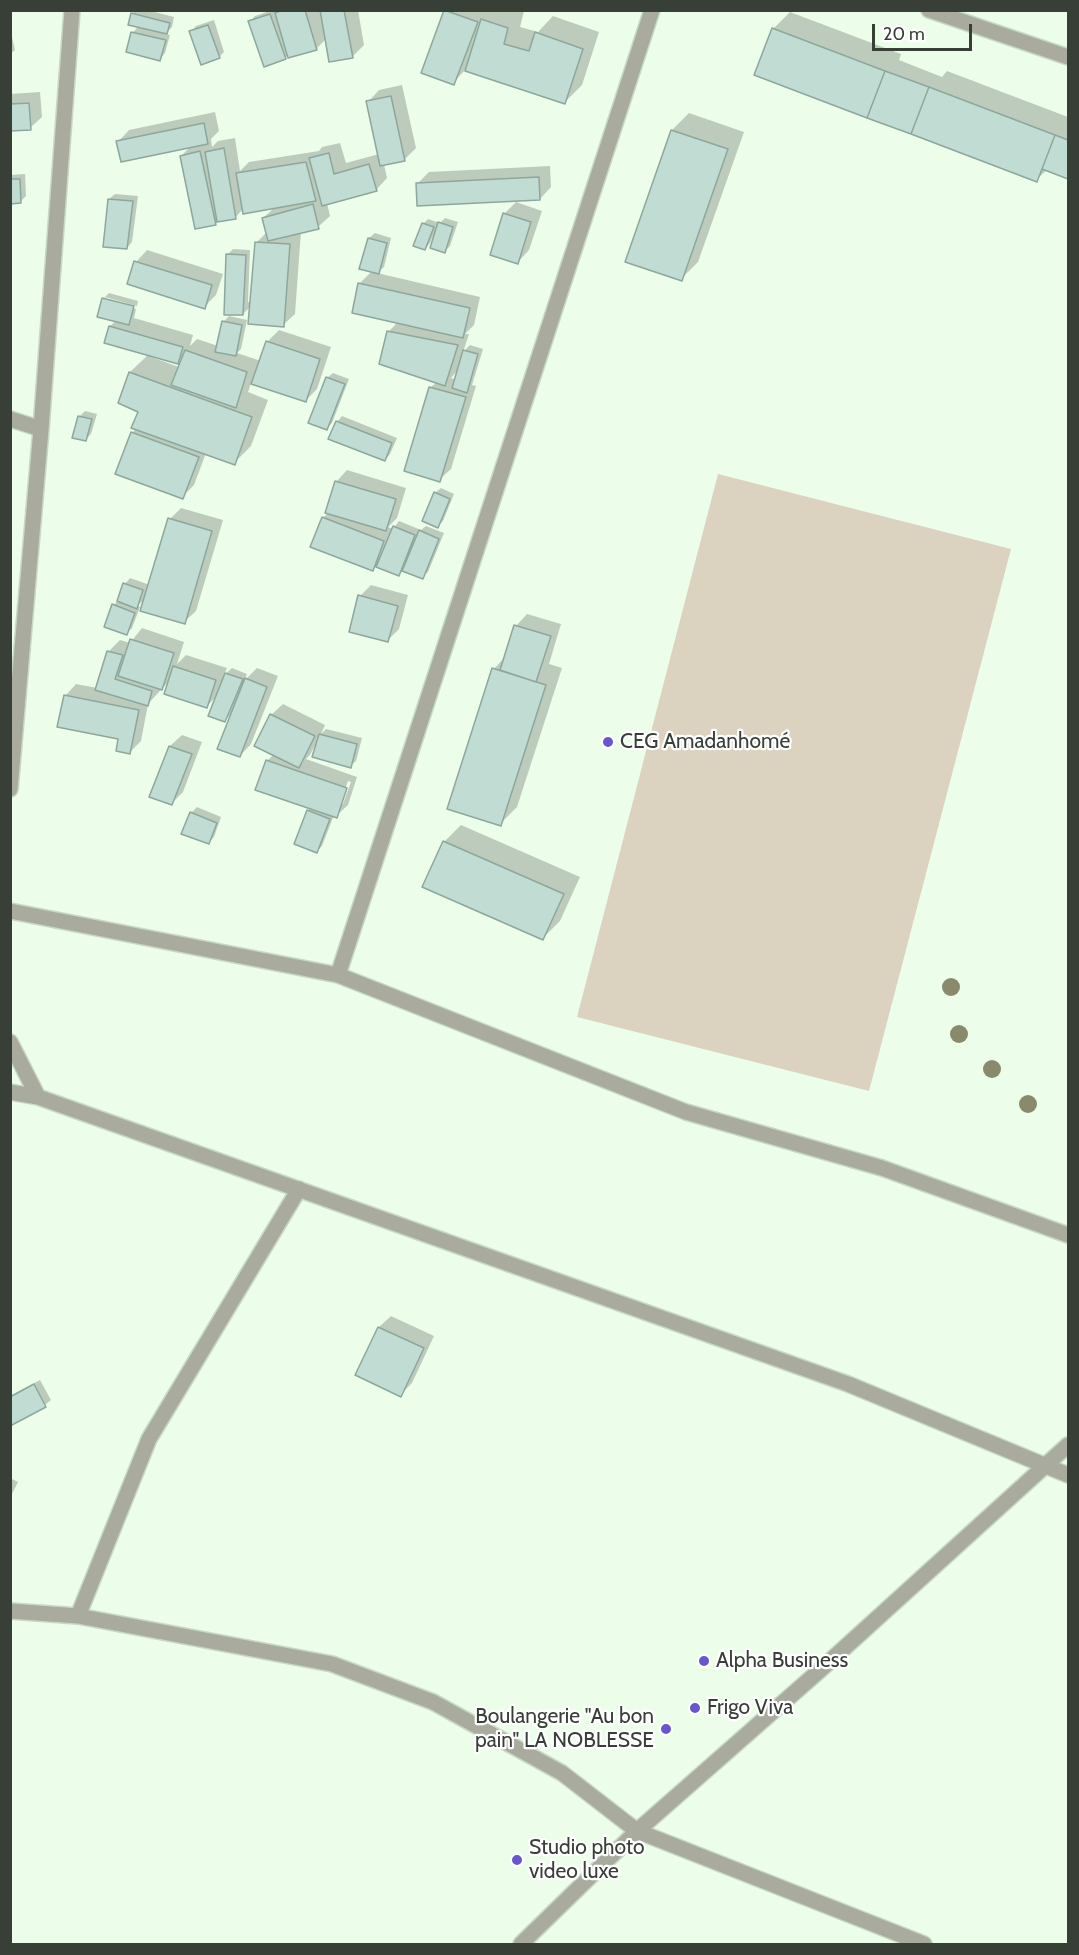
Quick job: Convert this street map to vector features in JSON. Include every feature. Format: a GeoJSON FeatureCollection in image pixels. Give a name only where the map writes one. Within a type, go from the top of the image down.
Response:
{"type":"FeatureCollection","features":[{"type":"Feature","properties":{"kind":"street"},"geometry":{"type":"LineString","coordinates":[[10,789],[41,429],[72,10]]}},
{"type":"Feature","properties":{"kind":"street"},"geometry":{"type":"LineString","coordinates":[[338,975],[652,10]]}},
{"type":"Feature","properties":{"kind":"street"},"geometry":{"type":"LineString","coordinates":[[929,10],[1068,57]]}},
{"type":"Feature","properties":{"kind":"street"},"geometry":{"type":"LineString","coordinates":[[10,419],[41,429]]}},
{"type":"Feature","properties":{"kind":"street"},"geometry":{"type":"LineString","coordinates":[[10,911],[338,975],[686,1112],[882,1168],[1041,1223],[1068,1235]]}},
{"type":"Feature","properties":{"kind":"street"},"geometry":{"type":"LineString","coordinates":[[10,1042],[38,1097]]}},
{"type":"Feature","properties":{"kind":"street"},"geometry":{"type":"LineString","coordinates":[[10,1092],[38,1097],[848,1384],[1068,1475]]}},
{"type":"Feature","properties":{"kind":"street"},"geometry":{"type":"LineString","coordinates":[[78,1616],[149,1439],[299,1189]]}},
{"type":"Feature","properties":{"kind":"street"},"geometry":{"type":"LineString","coordinates":[[520,1944],[637,1831],[819,1671],[1068,1445]]}},
{"type":"Feature","properties":{"kind":"street"},"geometry":{"type":"LineString","coordinates":[[10,1611],[78,1616],[332,1664],[433,1702],[562,1773],[637,1831],[924,1944]]}},
{"type":"Feature","properties":{"kind":"shaded area"},"geometry":{"type":"Polygon","coordinates":[[[718,474],[1011,549],[869,1091],[577,1017],[718,474]]]}},
{"type":"Feature","properties":{"kind":"building"},"geometry":{"type":"Polygon","coordinates":[[[283,10],[305,10],[317,50],[288,58],[275,13],[283,10]]]}},
{"type":"Feature","properties":{"kind":"building"},"geometry":{"type":"Polygon","coordinates":[[[320,10],[344,10],[353,58],[329,62],[320,10]]]}},
{"type":"Feature","properties":{"kind":"building"},"geometry":{"type":"Polygon","coordinates":[[[444,10],[478,22],[454,85],[421,73],[444,10]]]}},
{"type":"Feature","properties":{"kind":"building"},"geometry":{"type":"Polygon","coordinates":[[[131,13],[170,23],[167,34],[128,25],[131,13]]]}},
{"type":"Feature","properties":{"kind":"building"},"geometry":{"type":"Polygon","coordinates":[[[270,14],[286,59],[264,67],[248,21],[270,14]]]}},
{"type":"Feature","properties":{"kind":"building"},"geometry":{"type":"Polygon","coordinates":[[[481,19],[508,28],[504,44],[529,51],[535,32],[583,49],[565,104],[465,71],[481,19]]]}},
{"type":"Feature","properties":{"kind":"building"},"geometry":{"type":"Polygon","coordinates":[[[208,25],[220,58],[201,65],[189,31],[208,25]]]}},
{"type":"Feature","properties":{"kind":"building"},"geometry":{"type":"Polygon","coordinates":[[[772,28],[885,71],[867,118],[754,75],[772,28]]]}},
{"type":"Feature","properties":{"kind":"building"},"geometry":{"type":"Polygon","coordinates":[[[131,32],[166,40],[160,61],[126,52],[131,32]]]}},
{"type":"Feature","properties":{"kind":"building"},"geometry":{"type":"Polygon","coordinates":[[[885,71],[929,87],[911,134],[867,118],[885,71]]]}},
{"type":"Feature","properties":{"kind":"building"},"geometry":{"type":"Polygon","coordinates":[[[929,87],[1055,135],[1037,182],[911,134],[929,87]]]}},
{"type":"Feature","properties":{"kind":"building"},"geometry":{"type":"Polygon","coordinates":[[[391,96],[405,161],[380,166],[366,101],[391,96]]]}},
{"type":"Feature","properties":{"kind":"building"},"geometry":{"type":"Polygon","coordinates":[[[29,103],[31,130],[10,131],[10,104],[29,103]]]}},
{"type":"Feature","properties":{"kind":"building"},"geometry":{"type":"Polygon","coordinates":[[[204,123],[208,144],[121,162],[116,141],[204,123]]]}},
{"type":"Feature","properties":{"kind":"building"},"geometry":{"type":"Polygon","coordinates":[[[671,130],[728,149],[682,281],[625,262],[671,130]]]}},
{"type":"Feature","properties":{"kind":"building"},"geometry":{"type":"Polygon","coordinates":[[[1055,135],[1068,140],[1068,179],[1042,169],[1055,135]]]}},
{"type":"Feature","properties":{"kind":"building"},"geometry":{"type":"Polygon","coordinates":[[[224,148],[236,219],[217,222],[205,152],[224,148]]]}},
{"type":"Feature","properties":{"kind":"building"},"geometry":{"type":"Polygon","coordinates":[[[200,151],[216,225],[195,229],[180,156],[200,151]]]}},
{"type":"Feature","properties":{"kind":"building"},"geometry":{"type":"Polygon","coordinates":[[[329,153],[334,174],[369,164],[377,191],[322,206],[309,158],[329,153]]]}},
{"type":"Feature","properties":{"kind":"building"},"geometry":{"type":"Polygon","coordinates":[[[306,162],[316,201],[243,214],[236,173],[306,162]]]}},
{"type":"Feature","properties":{"kind":"building"},"geometry":{"type":"Polygon","coordinates":[[[539,177],[540,200],[417,206],[416,183],[539,177]]]}},
{"type":"Feature","properties":{"kind":"building"},"geometry":{"type":"Polygon","coordinates":[[[10,179],[20,179],[21,203],[10,204],[10,179]]]}},
{"type":"Feature","properties":{"kind":"building"},"geometry":{"type":"Polygon","coordinates":[[[108,199],[133,201],[127,249],[103,247],[108,199]]]}},
{"type":"Feature","properties":{"kind":"building"},"geometry":{"type":"Polygon","coordinates":[[[313,204],[319,229],[268,241],[262,218],[313,204]]]}},
{"type":"Feature","properties":{"kind":"building"},"geometry":{"type":"Polygon","coordinates":[[[503,213],[531,222],[518,264],[490,255],[503,213]]]}},
{"type":"Feature","properties":{"kind":"building"},"geometry":{"type":"Polygon","coordinates":[[[438,222],[453,227],[445,253],[430,248],[438,222]]]}},
{"type":"Feature","properties":{"kind":"building"},"geometry":{"type":"Polygon","coordinates":[[[422,223],[434,227],[425,250],[413,246],[422,223]]]}},
{"type":"Feature","properties":{"kind":"building"},"geometry":{"type":"Polygon","coordinates":[[[368,238],[387,243],[379,274],[359,269],[368,238]]]}},
{"type":"Feature","properties":{"kind":"building"},"geometry":{"type":"Polygon","coordinates":[[[255,242],[290,244],[284,327],[248,324],[255,242]]]}},
{"type":"Feature","properties":{"kind":"building"},"geometry":{"type":"Polygon","coordinates":[[[226,254],[246,255],[243,315],[224,315],[226,254]]]}},
{"type":"Feature","properties":{"kind":"building"},"geometry":{"type":"Polygon","coordinates":[[[134,261],[212,285],[205,309],[127,284],[134,261]]]}},
{"type":"Feature","properties":{"kind":"building"},"geometry":{"type":"Polygon","coordinates":[[[358,283],[470,308],[463,338],[352,313],[358,283]]]}},
{"type":"Feature","properties":{"kind":"building"},"geometry":{"type":"Polygon","coordinates":[[[102,298],[134,306],[129,325],[97,317],[102,298]]]}},
{"type":"Feature","properties":{"kind":"building"},"geometry":{"type":"Polygon","coordinates":[[[222,321],[242,325],[236,356],[215,352],[222,321]]]}},
{"type":"Feature","properties":{"kind":"building"},"geometry":{"type":"Polygon","coordinates":[[[109,326],[183,347],[178,364],[104,343],[109,326]]]}},
{"type":"Feature","properties":{"kind":"building"},"geometry":{"type":"Polygon","coordinates":[[[387,331],[458,345],[445,386],[379,364],[387,331]]]}},
{"type":"Feature","properties":{"kind":"building"},"geometry":{"type":"Polygon","coordinates":[[[266,341],[320,359],[306,402],[251,384],[266,341]]]}},
{"type":"Feature","properties":{"kind":"building"},"geometry":{"type":"Polygon","coordinates":[[[185,350],[247,372],[236,408],[171,385],[185,350]]]}},
{"type":"Feature","properties":{"kind":"building"},"geometry":{"type":"Polygon","coordinates":[[[463,350],[478,354],[467,393],[452,388],[463,350]]]}},
{"type":"Feature","properties":{"kind":"building"},"geometry":{"type":"Polygon","coordinates":[[[129,372],[252,417],[235,465],[131,428],[138,412],[118,403],[129,372]]]}},
{"type":"Feature","properties":{"kind":"building"},"geometry":{"type":"Polygon","coordinates":[[[326,377],[345,384],[327,430],[308,423],[326,377]]]}},
{"type":"Feature","properties":{"kind":"building"},"geometry":{"type":"Polygon","coordinates":[[[429,387],[466,397],[440,482],[404,471],[429,387]]]}},
{"type":"Feature","properties":{"kind":"building"},"geometry":{"type":"Polygon","coordinates":[[[78,416],[92,419],[86,441],[72,438],[78,416]]]}},
{"type":"Feature","properties":{"kind":"building"},"geometry":{"type":"Polygon","coordinates":[[[336,421],[392,443],[385,461],[328,439],[336,421]]]}},
{"type":"Feature","properties":{"kind":"building"},"geometry":{"type":"Polygon","coordinates":[[[131,432],[199,457],[183,499],[115,474],[131,432]]]}},
{"type":"Feature","properties":{"kind":"building"},"geometry":{"type":"Polygon","coordinates":[[[335,481],[396,499],[386,531],[325,513],[335,481]]]}},
{"type":"Feature","properties":{"kind":"building"},"geometry":{"type":"Polygon","coordinates":[[[434,492],[450,499],[438,528],[422,521],[434,492]]]}},
{"type":"Feature","properties":{"kind":"building"},"geometry":{"type":"Polygon","coordinates":[[[322,517],[384,541],[373,571],[310,547],[322,517]]]}},
{"type":"Feature","properties":{"kind":"building"},"geometry":{"type":"Polygon","coordinates":[[[168,518],[212,531],[185,624],[140,611],[168,518]]]}},
{"type":"Feature","properties":{"kind":"building"},"geometry":{"type":"Polygon","coordinates":[[[393,526],[415,535],[399,576],[376,567],[393,526]]]}},
{"type":"Feature","properties":{"kind":"building"},"geometry":{"type":"Polygon","coordinates":[[[419,530],[439,539],[423,579],[402,571],[419,530]]]}},
{"type":"Feature","properties":{"kind":"building"},"geometry":{"type":"Polygon","coordinates":[[[123,583],[143,590],[137,609],[117,601],[123,583]]]}},
{"type":"Feature","properties":{"kind":"building"},"geometry":{"type":"Polygon","coordinates":[[[358,595],[398,606],[388,642],[349,632],[358,595]]]}},
{"type":"Feature","properties":{"kind":"building"},"geometry":{"type":"Polygon","coordinates":[[[112,604],[135,613],[127,635],[104,627],[112,604]]]}},
{"type":"Feature","properties":{"kind":"building"},"geometry":{"type":"Polygon","coordinates":[[[514,625],[551,636],[536,682],[500,670],[514,625]]]}},
{"type":"Feature","properties":{"kind":"building"},"geometry":{"type":"Polygon","coordinates":[[[130,639],[174,653],[162,690],[118,676],[130,639]]]}},
{"type":"Feature","properties":{"kind":"building"},"geometry":{"type":"Polygon","coordinates":[[[107,651],[123,655],[115,679],[152,691],[148,706],[95,690],[107,651]]]}},
{"type":"Feature","properties":{"kind":"building"},"geometry":{"type":"Polygon","coordinates":[[[173,666],[216,680],[207,708],[164,694],[173,666]]]}},
{"type":"Feature","properties":{"kind":"building"},"geometry":{"type":"Polygon","coordinates":[[[492,668],[546,685],[501,826],[447,809],[492,668]]]}},
{"type":"Feature","properties":{"kind":"building"},"geometry":{"type":"Polygon","coordinates":[[[225,673],[243,679],[225,722],[208,716],[225,673]]]}},
{"type":"Feature","properties":{"kind":"building"},"geometry":{"type":"Polygon","coordinates":[[[245,678],[267,687],[240,757],[217,749],[245,678]]]}},
{"type":"Feature","properties":{"kind":"building"},"geometry":{"type":"Polygon","coordinates":[[[64,695],[139,710],[130,754],[116,751],[118,739],[57,727],[64,695]]]}},
{"type":"Feature","properties":{"kind":"building"},"geometry":{"type":"Polygon","coordinates":[[[270,714],[315,736],[299,768],[254,746],[270,714]]]}},
{"type":"Feature","properties":{"kind":"building"},"geometry":{"type":"Polygon","coordinates":[[[319,734],[357,744],[351,768],[312,757],[319,734]]]}},
{"type":"Feature","properties":{"kind":"building"},"geometry":{"type":"Polygon","coordinates":[[[169,746],[192,754],[172,805],[149,797],[169,746]]]}},
{"type":"Feature","properties":{"kind":"building"},"geometry":{"type":"Polygon","coordinates":[[[266,760],[347,788],[337,818],[255,790],[266,760]]]}},
{"type":"Feature","properties":{"kind":"building"},"geometry":{"type":"Polygon","coordinates":[[[307,810],[330,819],[317,853],[294,844],[307,810]]]}},
{"type":"Feature","properties":{"kind":"building"},"geometry":{"type":"Polygon","coordinates":[[[190,812],[217,823],[209,844],[181,834],[190,812]]]}},
{"type":"Feature","properties":{"kind":"building"},"geometry":{"type":"Polygon","coordinates":[[[443,841],[564,894],[543,940],[422,887],[443,841]]]}},
{"type":"Feature","properties":{"kind":"building"},"geometry":{"type":"Polygon","coordinates":[[[378,1327],[424,1348],[401,1397],[355,1375],[378,1327]]]}},
{"type":"Feature","properties":{"kind":"building"},"geometry":{"type":"Polygon","coordinates":[[[34,1384],[46,1407],[10,1426],[10,1397],[34,1384]]]}},
{"type":"Feature","properties":{"kind":"place","name":"CEG Amadanhomé"},"geometry":{"type":"Point","coordinates":[608,742]}},
{"type":"Feature","properties":{"kind":"place","name":"Alpha Business"},"geometry":{"type":"Point","coordinates":[704,1661]}},
{"type":"Feature","properties":{"kind":"place","name":"Frigo Viva"},"geometry":{"type":"Point","coordinates":[695,1708]}},
{"type":"Feature","properties":{"kind":"place","name":"Boulangerie \"Au bon pain\" LA NOBLESSE"},"geometry":{"type":"Point","coordinates":[666,1729]}},
{"type":"Feature","properties":{"kind":"place","name":"Studio photo video luxe"},"geometry":{"type":"Point","coordinates":[517,1860]}}]}
